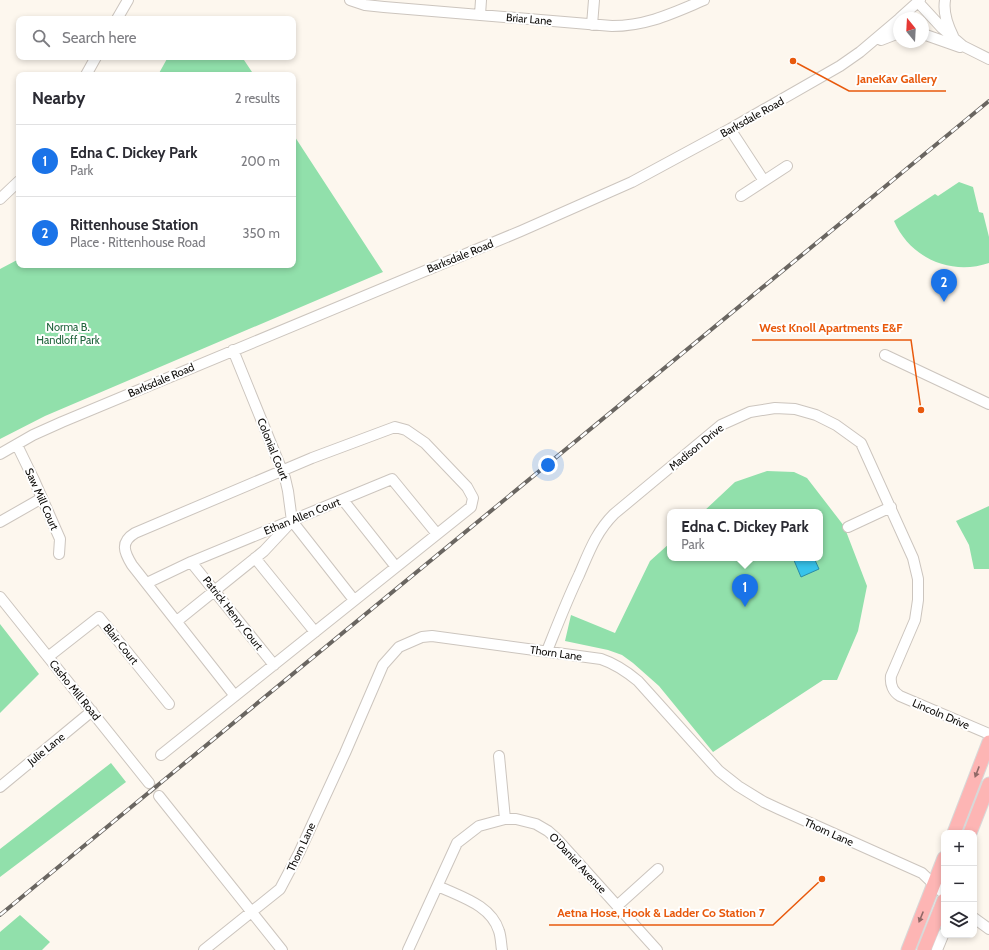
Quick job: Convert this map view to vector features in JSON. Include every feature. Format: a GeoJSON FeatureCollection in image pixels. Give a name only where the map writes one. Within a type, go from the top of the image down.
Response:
{"type":"FeatureCollection","features":[{"type":"Feature","properties":{"kind":"main road"},"geometry":{"type":"LineString","coordinates":[[955,830],[989,742]]}},
{"type":"Feature","properties":{"kind":"main road"},"geometry":{"type":"LineString","coordinates":[[971,830],[989,784]]}},
{"type":"Feature","properties":{"kind":"main road"},"geometry":{"type":"LineString","coordinates":[[908,950],[941,866]]}},
{"type":"Feature","properties":{"kind":"main road"},"geometry":{"type":"LineString","coordinates":[[924,950],[943,902]]}},
{"type":"Feature","properties":{"kind":"street"},"geometry":{"type":"LineString","coordinates":[[119,16],[128,0]]}},
{"type":"Feature","properties":{"kind":"street","name":"Briar Lane"},"geometry":{"type":"LineString","coordinates":[[350,0],[365,5],[384,7],[612,26],[637,25],[661,18],[704,0]]}},
{"type":"Feature","properties":{"kind":"street"},"geometry":{"type":"LineString","coordinates":[[480,15],[481,0]]}},
{"type":"Feature","properties":{"kind":"street"},"geometry":{"type":"LineString","coordinates":[[592,25],[594,0]]}},
{"type":"Feature","properties":{"kind":"street"},"geometry":{"type":"LineString","coordinates":[[945,0],[944,12],[948,27],[955,39]]}},
{"type":"Feature","properties":{"kind":"street"},"geometry":{"type":"LineString","coordinates":[[919,1],[955,39],[971,51]]}},
{"type":"Feature","properties":{"kind":"street","name":"Barksdale Road"},"geometry":{"type":"LineString","coordinates":[[907,12],[919,1]]}},
{"type":"Feature","properties":{"kind":"street","name":"Barksdale Road"},"geometry":{"type":"LineString","coordinates":[[0,454],[62,422],[580,206],[649,173],[821,77],[860,52],[893,25]]}},
{"type":"Feature","properties":{"kind":"street"},"geometry":{"type":"LineString","coordinates":[[860,52],[893,34]]}},
{"type":"Feature","properties":{"kind":"street"},"geometry":{"type":"LineString","coordinates":[[929,36],[989,59]]}},
{"type":"Feature","properties":{"kind":"street"},"geometry":{"type":"LineString","coordinates":[[88,72],[94,60]]}},
{"type":"Feature","properties":{"kind":"street"},"geometry":{"type":"LineString","coordinates":[[730,129],[764,181]]}},
{"type":"Feature","properties":{"kind":"street"},"geometry":{"type":"LineString","coordinates":[[741,196],[787,166]]}},
{"type":"Feature","properties":{"kind":"street"},"geometry":{"type":"LineString","coordinates":[[0,199],[16,184]]}},
{"type":"Feature","properties":{"kind":"street","name":"Colonial Court"},"geometry":{"type":"LineString","coordinates":[[233,350],[282,471],[288,491],[292,520]]}},
{"type":"Feature","properties":{"kind":"street"},"geometry":{"type":"LineString","coordinates":[[885,355],[989,404]]}},
{"type":"Feature","properties":{"kind":"street","name":"Madison Drive"},"geometry":{"type":"LineString","coordinates":[[547,652],[566,602],[592,545],[603,525],[614,514],[721,426],[750,412],[762,409],[789,409],[816,415],[836,425],[861,443],[913,558],[918,579],[918,600],[915,620],[890,676],[890,681],[894,691]]}},
{"type":"Feature","properties":{"kind":"street"},"geometry":{"type":"LineString","coordinates":[[161,755],[274,665],[354,600],[396,567],[436,534],[471,507],[473,498],[467,487],[425,443],[406,430],[395,427],[282,471],[129,537],[126,540],[125,547],[128,558],[235,696]]}},
{"type":"Feature","properties":{"kind":"street","name":"Saw Mill Court"},"geometry":{"type":"LineString","coordinates":[[17,445],[60,539],[59,554]]}},
{"type":"Feature","properties":{"kind":"street","name":"Ethan Allen Court"},"geometry":{"type":"LineString","coordinates":[[147,583],[192,562],[392,479],[436,534]]}},
{"type":"Feature","properties":{"kind":"street"},"geometry":{"type":"LineString","coordinates":[[0,522],[42,498]]}},
{"type":"Feature","properties":{"kind":"street"},"geometry":{"type":"LineString","coordinates":[[342,500],[396,567]]}},
{"type":"Feature","properties":{"kind":"street"},"geometry":{"type":"LineString","coordinates":[[848,527],[891,507]]}},
{"type":"Feature","properties":{"kind":"street"},"geometry":{"type":"LineString","coordinates":[[177,620],[255,558],[292,520],[354,600]]}},
{"type":"Feature","properties":{"kind":"street"},"geometry":{"type":"LineString","coordinates":[[255,558],[315,632]]}},
{"type":"Feature","properties":{"kind":"street","name":"Patrick Henry Court"},"geometry":{"type":"LineString","coordinates":[[192,562],[274,665]]}},
{"type":"Feature","properties":{"kind":"street","name":"Casho Mill Road"},"geometry":{"type":"LineString","coordinates":[[0,597],[149,783]]}},
{"type":"Feature","properties":{"kind":"street","name":"Blair Court"},"geometry":{"type":"LineString","coordinates":[[48,657],[99,617],[169,704]]}},
{"type":"Feature","properties":{"kind":"street","name":"Thorn Lane"},"geometry":{"type":"LineString","coordinates":[[204,950],[280,889],[345,753],[383,665],[399,647],[422,637],[432,636],[601,659],[614,663],[626,670],[638,681],[711,763],[738,786],[779,810],[922,873],[941,891]]}},
{"type":"Feature","properties":{"kind":"street","name":"Lincoln Drive"},"geometry":{"type":"LineString","coordinates":[[894,691],[900,696],[989,734]]}},
{"type":"Feature","properties":{"kind":"street","name":"Julie Lane"},"geometry":{"type":"LineString","coordinates":[[0,787],[92,712]]}},
{"type":"Feature","properties":{"kind":"street"},"geometry":{"type":"LineString","coordinates":[[499,756],[505,819]]}},
{"type":"Feature","properties":{"kind":"street"},"geometry":{"type":"LineString","coordinates":[[159,796],[282,950]]}},
{"type":"Feature","properties":{"kind":"street","name":"O'Daniel Avenue"},"geometry":{"type":"LineString","coordinates":[[408,950],[457,843],[479,826],[505,819],[526,821],[536,824],[548,831],[557,839],[657,950]]}},
{"type":"Feature","properties":{"kind":"street"},"geometry":{"type":"LineString","coordinates":[[618,906],[658,869]]}},
{"type":"Feature","properties":{"kind":"street"},"geometry":{"type":"LineString","coordinates":[[438,886],[485,908],[494,918],[500,932],[502,950]]}},
{"type":"Feature","properties":{"kind":"street"},"geometry":{"type":"LineString","coordinates":[[977,920],[989,929]]}},
{"type":"Feature","properties":{"kind":"street"},"geometry":{"type":"LineString","coordinates":[[937,950],[942,938]]}},
{"type":"Feature","properties":{"kind":"green space"},"geometry":{"type":"Polygon","coordinates":[[[166,60],[244,60],[252,72],[160,72],[166,60]]]}},
{"type":"Feature","properties":{"kind":"green space","name":"Norma B. Handloff Park"},"geometry":{"type":"Polygon","coordinates":[[[296,139],[383,272],[45,416],[0,439],[0,269],[16,261],[16,268],[296,268],[296,139]]]}},
{"type":"Feature","properties":{"kind":"green space"},"geometry":{"type":"Polygon","coordinates":[[[959,182],[973,187],[979,212],[983,213],[989,237],[989,263],[960,267],[933,261],[910,245],[901,234],[894,221],[935,194],[938,196],[959,182]]]}},
{"type":"Feature","properties":{"kind":"green space"},"geometry":{"type":"Polygon","coordinates":[[[767,471],[794,472],[807,478],[844,526],[867,586],[858,631],[837,680],[823,680],[713,752],[659,686],[633,663],[622,655],[608,650],[565,641],[571,615],[615,633],[650,561],[667,546],[667,561],[823,561],[823,509],[706,509],[735,482],[767,471]]]}},
{"type":"Feature","properties":{"kind":"green space"},"geometry":{"type":"Polygon","coordinates":[[[989,506],[989,569],[974,569],[969,545],[956,521],[989,506]]]}},
{"type":"Feature","properties":{"kind":"green space"},"geometry":{"type":"Polygon","coordinates":[[[0,624],[39,674],[0,713],[0,624]]]}},
{"type":"Feature","properties":{"kind":"green space"},"geometry":{"type":"Polygon","coordinates":[[[111,763],[126,782],[0,877],[0,849],[111,763]]]}},
{"type":"Feature","properties":{"kind":"green space"},"geometry":{"type":"Polygon","coordinates":[[[20,915],[50,942],[42,950],[0,950],[0,932],[20,915]]]}},
{"type":"Feature","properties":{"kind":"water"},"geometry":{"type":"Polygon","coordinates":[[[794,561],[815,561],[819,569],[801,577],[794,561]]]}},
{"type":"Feature","properties":{"kind":"tunnel"},"geometry":{"type":"LineString","coordinates":[[149,783],[159,796]]}},
{"type":"Feature","properties":{"kind":"railway"},"geometry":{"type":"LineString","coordinates":[[0,915],[989,101]]}},
{"type":"Feature","properties":{"kind":"place","name":"JaneKav Gallery"},"geometry":{"type":"Point","coordinates":[793,61]}},
{"type":"Feature","properties":{"kind":"place","name":"Rittenhouse Station"},"geometry":{"type":"Point","coordinates":[944,302]}},
{"type":"Feature","properties":{"kind":"place","name":"West Knoll Apartments E&F"},"geometry":{"type":"Point","coordinates":[921,410]}},
{"type":"Feature","properties":{"kind":"place","name":"Edna C. Dickey Park"},"geometry":{"type":"Point","coordinates":[745,607]}},
{"type":"Feature","properties":{"kind":"place","name":"Aetna Hose, Hook & Ladder Co Station 7"},"geometry":{"type":"Point","coordinates":[822,879]}}]}
